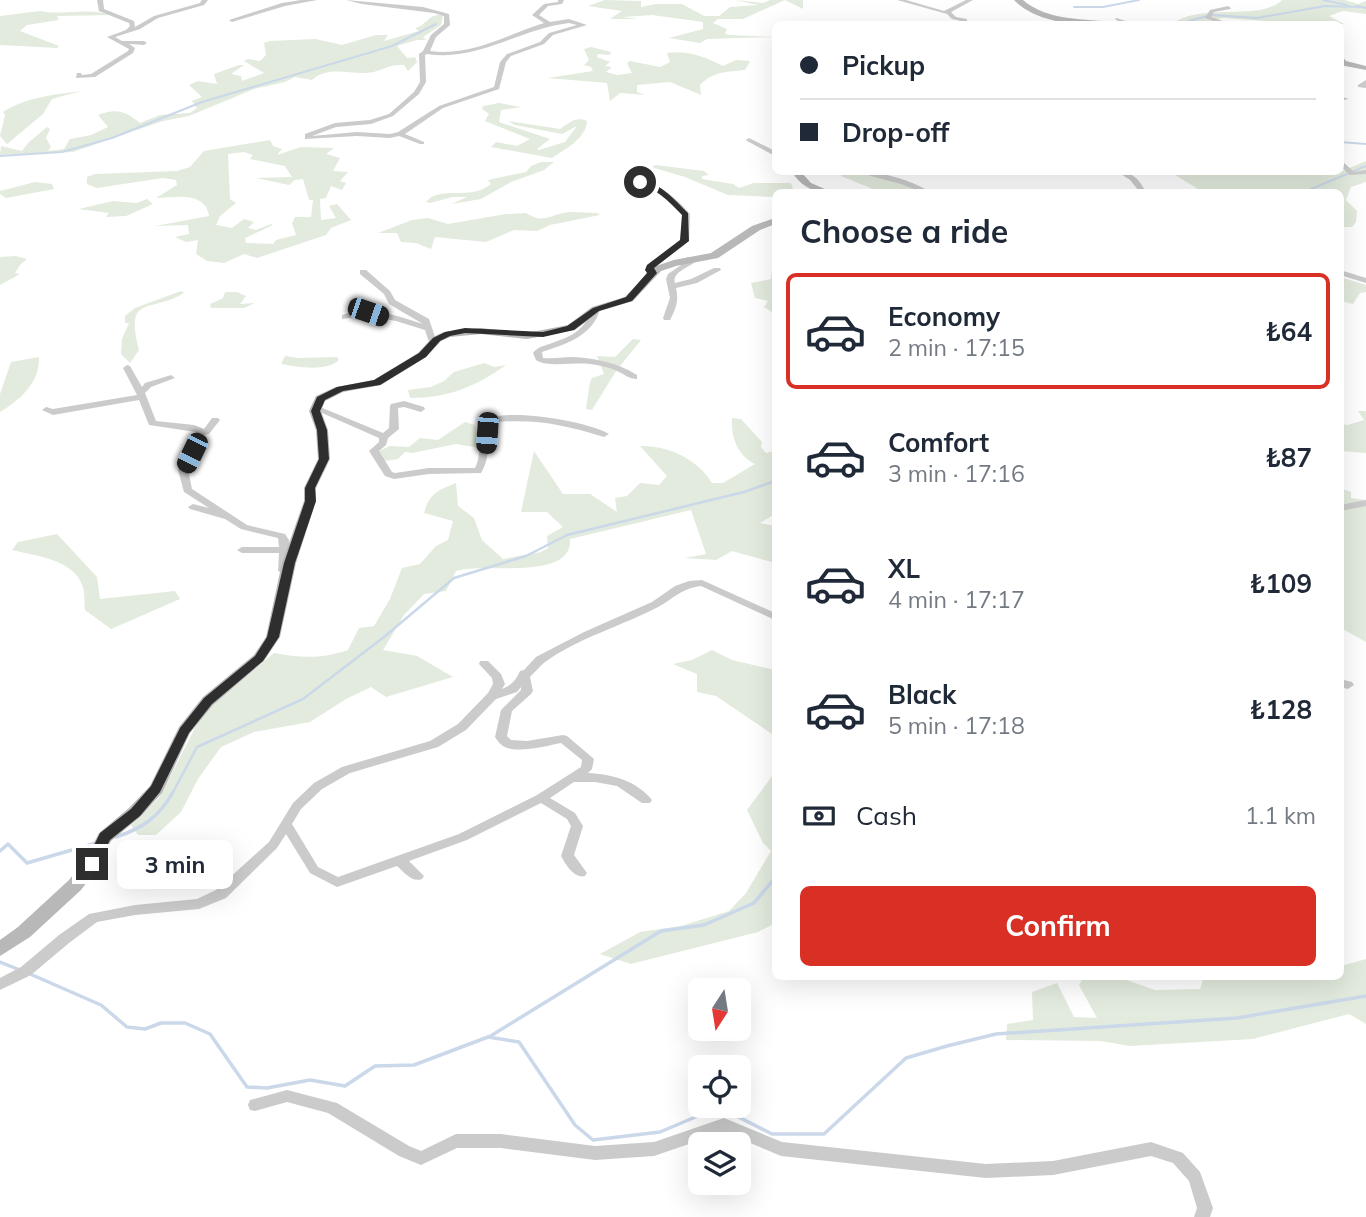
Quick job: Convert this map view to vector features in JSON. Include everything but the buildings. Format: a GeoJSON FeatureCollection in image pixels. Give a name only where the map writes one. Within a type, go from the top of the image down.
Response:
{"type":"FeatureCollection","features":[{"type":"Feature","properties":{"kind":"street"},"geometry":{"type":"LineString","coordinates":[[100,0],[101,10],[132,22],[133,26],[127,32]]}},
{"type":"Feature","properties":{"kind":"street"},"geometry":{"type":"LineString","coordinates":[[92,7],[100,0]]}},
{"type":"Feature","properties":{"kind":"street"},"geometry":{"type":"LineString","coordinates":[[79,74],[78,77],[93,76],[131,52],[130,45],[110,37],[127,32],[156,17],[202,4],[205,0]]}},
{"type":"Feature","properties":{"kind":"street"},"geometry":{"type":"LineString","coordinates":[[266,0],[292,3]]}},
{"type":"Feature","properties":{"kind":"street"},"geometry":{"type":"LineString","coordinates":[[232,20],[292,3],[314,0]]}},
{"type":"Feature","properties":{"kind":"street"},"geometry":{"type":"LineString","coordinates":[[348,0],[377,7],[432,8],[447,15],[447,25],[433,36],[421,58],[423,82],[417,93],[391,115],[371,122],[347,122],[307,135],[307,138],[400,134],[441,107],[497,88],[503,62],[509,55],[542,43],[551,34],[584,24],[561,21],[548,23],[525,33],[500,39],[486,48],[444,55],[426,52]]}},
{"type":"Feature","properties":{"kind":"street"},"geometry":{"type":"LineString","coordinates":[[363,0],[383,0]]}},
{"type":"Feature","properties":{"kind":"street"},"geometry":{"type":"LineString","coordinates":[[548,23],[535,15],[547,5],[560,3],[561,0]]}},
{"type":"Feature","properties":{"kind":"street"},"geometry":{"type":"LineString","coordinates":[[900,0],[965,20]]}},
{"type":"Feature","properties":{"kind":"street"},"geometry":{"type":"LineString","coordinates":[[942,21],[946,12],[970,0]]}},
{"type":"Feature","properties":{"kind":"street"},"geometry":{"type":"LineString","coordinates":[[253,6],[283,2]]}},
{"type":"Feature","properties":{"kind":"street"},"geometry":{"type":"LineString","coordinates":[[1021,2],[1029,10],[1065,19],[1092,21]]}},
{"type":"Feature","properties":{"kind":"street"},"geometry":{"type":"LineString","coordinates":[[1217,21],[1208,18],[1212,11],[1228,8]]}},
{"type":"Feature","properties":{"kind":"street"},"geometry":{"type":"LineString","coordinates":[[121,42],[144,43]]}},
{"type":"Feature","properties":{"kind":"street"},"geometry":{"type":"LineString","coordinates":[[1344,64],[1366,69]]}},
{"type":"Feature","properties":{"kind":"street"},"geometry":{"type":"LineString","coordinates":[[400,134],[422,143]]}},
{"type":"Feature","properties":{"kind":"street"},"geometry":{"type":"LineString","coordinates":[[749,140],[772,152]]}},
{"type":"Feature","properties":{"kind":"street"},"geometry":{"type":"LineString","coordinates":[[1344,165],[1352,174],[1366,172]]}},
{"type":"Feature","properties":{"kind":"street"},"geometry":{"type":"LineString","coordinates":[[799,175],[808,185],[819,189]]}},
{"type":"Feature","properties":{"kind":"street"},"geometry":{"type":"LineString","coordinates":[[873,175],[919,189]]}},
{"type":"Feature","properties":{"kind":"street"},"geometry":{"type":"LineString","coordinates":[[1128,175],[1141,189]]}},
{"type":"Feature","properties":{"kind":"street"},"geometry":{"type":"LineString","coordinates":[[632,180],[651,184],[686,214],[684,241],[650,267],[652,273]]}},
{"type":"Feature","properties":{"kind":"street"},"geometry":{"type":"LineString","coordinates":[[345,317],[354,312],[368,312],[431,336],[465,331],[543,335],[570,328],[596,309],[629,299],[652,273],[664,266],[714,256],[757,225],[772,222]]}},
{"type":"Feature","properties":{"kind":"street"},"geometry":{"type":"LineString","coordinates":[[667,318],[675,299],[674,286],[670,279],[672,274],[691,262],[690,259]]}},
{"type":"Feature","properties":{"kind":"street"},"geometry":{"type":"LineString","coordinates":[[674,286],[717,271]]}},
{"type":"Feature","properties":{"kind":"street"},"geometry":{"type":"LineString","coordinates":[[0,949],[24,932],[75,885],[92,864],[105,836],[135,812],[156,789],[184,731],[208,701],[242,675],[273,637],[289,563],[306,517],[310,488],[324,459],[322,430],[316,414],[318,402],[324,396],[340,389],[377,383],[422,355],[431,336],[426,321],[392,302],[387,293],[363,272]]}},
{"type":"Feature","properties":{"kind":"street"},"geometry":{"type":"LineString","coordinates":[[1344,273],[1366,281]]}},
{"type":"Feature","properties":{"kind":"street"},"geometry":{"type":"LineString","coordinates":[[596,309],[592,323],[577,334],[539,349],[537,353],[540,360],[586,361],[609,365],[634,377]]}},
{"type":"Feature","properties":{"kind":"street"},"geometry":{"type":"LineString","coordinates":[[127,368],[142,395],[152,423],[194,428],[200,433]]}},
{"type":"Feature","properties":{"kind":"street"},"geometry":{"type":"LineString","coordinates":[[46,410],[53,412],[142,395],[148,385],[171,378]]}},
{"type":"Feature","properties":{"kind":"street"},"geometry":{"type":"LineString","coordinates":[[421,409],[404,404],[394,406],[394,429],[374,451],[388,474],[394,476],[429,471],[478,471],[486,455],[488,427],[494,420],[552,421],[582,426],[604,434]]}},
{"type":"Feature","properties":{"kind":"street"},"geometry":{"type":"LineString","coordinates":[[317,409],[384,437]]}},
{"type":"Feature","properties":{"kind":"street"},"geometry":{"type":"LineString","coordinates":[[215,420],[210,429],[200,433],[183,470],[187,490],[244,527],[281,536],[284,540],[282,595]]}},
{"type":"Feature","properties":{"kind":"street"},"geometry":{"type":"LineString","coordinates":[[1344,507],[1366,503]]}},
{"type":"Feature","properties":{"kind":"street"},"geometry":{"type":"LineString","coordinates":[[193,507],[234,519]]}},
{"type":"Feature","properties":{"kind":"street"},"geometry":{"type":"LineString","coordinates":[[242,550],[284,550]]}},
{"type":"Feature","properties":{"kind":"street"},"geometry":{"type":"LineString","coordinates":[[492,696],[513,689],[524,674],[540,660],[588,634],[656,604],[689,584],[702,583],[772,616]]}},
{"type":"Feature","properties":{"kind":"street"},"geometry":{"type":"LineString","coordinates":[[0,984],[26,971],[94,918],[135,910],[198,904],[220,894],[273,845],[298,806],[318,786],[346,771],[434,744],[462,727],[492,696],[499,684],[484,664]]}},
{"type":"Feature","properties":{"kind":"street"},"geometry":{"type":"LineString","coordinates":[[286,824],[314,870],[337,882],[463,837],[541,798],[586,769],[588,759],[563,739],[527,745],[508,744],[501,737],[507,710],[527,691],[524,674]]}},
{"type":"Feature","properties":{"kind":"street"},"geometry":{"type":"LineString","coordinates":[[571,778],[612,778],[633,788],[646,800]]}},
{"type":"Feature","properties":{"kind":"street"},"geometry":{"type":"LineString","coordinates":[[541,798],[571,816],[577,826],[567,856],[581,873]]}},
{"type":"Feature","properties":{"kind":"street"},"geometry":{"type":"LineString","coordinates":[[400,861],[418,876]]}},
{"type":"Feature","properties":{"kind":"street"},"geometry":{"type":"LineString","coordinates":[[256,1105],[287,1096],[332,1108],[404,1152],[421,1157],[456,1141],[501,1140],[595,1153],[654,1149],[724,1125],[781,1149],[986,1171],[1053,1168],[1151,1149],[1178,1158],[1195,1177],[1205,1208],[1202,1217]]}},
{"type":"Feature","properties":{"kind":"shaded area"},"geometry":{"type":"Polygon","coordinates":[[[605,0],[641,1],[641,7],[682,4],[704,16],[719,16],[730,7],[759,5],[735,0],[763,3],[785,0],[743,19],[718,19],[713,23],[727,29],[725,33],[728,35],[772,37],[707,39],[700,43],[669,38],[703,29],[703,22],[652,15],[623,17],[638,19],[610,19],[622,11],[588,6],[605,0]]]}},
{"type":"Feature","properties":{"kind":"shaded area"},"geometry":{"type":"Polygon","coordinates":[[[785,0],[803,0],[803,9],[785,0]]]}},
{"type":"Feature","properties":{"kind":"shaded area"},"geometry":{"type":"Polygon","coordinates":[[[1282,0],[1345,0],[1358,4],[1366,1],[1366,14],[1343,11],[1329,16],[1338,21],[1223,18],[1178,21],[1198,14],[1259,10],[1282,0]]]}},
{"type":"Feature","properties":{"kind":"shaded area"},"geometry":{"type":"Polygon","coordinates":[[[40,11],[110,15],[57,16],[59,20],[27,25],[20,31],[59,46],[57,48],[0,45],[0,16],[40,11]]]}},
{"type":"Feature","properties":{"kind":"shaded area"},"geometry":{"type":"Polygon","coordinates":[[[437,15],[443,15],[441,25],[423,37],[426,40],[397,46],[407,58],[415,57],[417,62],[408,71],[404,65],[399,65],[369,73],[327,72],[312,80],[295,77],[254,89],[189,116],[163,121],[73,152],[0,155],[1,146],[22,151],[47,127],[50,129],[46,138],[51,147],[48,151],[64,149],[70,139],[91,135],[108,127],[98,115],[105,113],[120,112],[140,123],[160,115],[190,113],[197,108],[192,101],[202,97],[189,85],[198,81],[217,84],[214,74],[239,65],[244,65],[231,74],[241,76],[242,81],[264,73],[244,61],[260,61],[266,55],[264,43],[270,41],[315,39],[342,45],[376,35],[388,35],[384,41],[419,31],[415,28],[437,15]]]}},
{"type":"Feature","properties":{"kind":"shaded area"},"geometry":{"type":"Polygon","coordinates":[[[591,47],[611,52],[610,55],[598,54],[597,57],[610,62],[605,66],[612,67],[606,72],[617,75],[632,73],[627,63],[630,61],[660,67],[670,62],[667,53],[696,55],[723,66],[736,60],[750,61],[745,70],[721,73],[705,80],[700,85],[701,95],[670,82],[637,85],[637,92],[645,95],[620,93],[610,101],[607,83],[548,78],[593,71],[591,67],[584,65],[589,60],[584,49],[591,47]]]}},
{"type":"Feature","properties":{"kind":"shaded area"},"geometry":{"type":"Polygon","coordinates":[[[81,91],[52,99],[43,114],[7,144],[0,136],[5,115],[3,112],[12,107],[50,95],[81,91]]]}},
{"type":"Feature","properties":{"kind":"shaded area"},"geometry":{"type":"Polygon","coordinates":[[[499,103],[521,107],[501,110],[499,122],[550,139],[537,149],[539,150],[565,142],[577,126],[562,134],[515,125],[508,121],[560,129],[579,119],[587,121],[586,127],[574,143],[552,158],[491,147],[496,142],[517,146],[530,139],[485,121],[489,114],[482,109],[483,106],[499,103]]]}},
{"type":"Feature","properties":{"kind":"shaded area"},"geometry":{"type":"Polygon","coordinates":[[[270,140],[273,146],[282,149],[277,155],[301,147],[334,148],[326,154],[340,158],[333,171],[348,172],[340,181],[346,183],[342,190],[331,186],[326,198],[320,199],[321,220],[336,218],[329,206],[337,204],[351,220],[331,228],[326,235],[257,258],[244,254],[224,263],[207,261],[196,254],[198,240],[186,242],[175,237],[189,234],[188,225],[155,226],[209,216],[207,208],[196,199],[156,198],[177,185],[176,180],[163,178],[97,188],[87,184],[87,177],[95,174],[177,171],[190,167],[204,151],[270,140]],[[244,152],[228,154],[230,199],[236,203],[220,216],[216,225],[232,228],[244,219],[254,222],[248,228],[256,230],[271,224],[273,225],[245,238],[246,243],[273,244],[276,240],[296,235],[292,223],[295,217],[311,217],[313,200],[309,200],[303,179],[295,180],[289,185],[256,178],[292,177],[285,166],[250,159],[253,155],[244,152]]]}},
{"type":"Feature","properties":{"kind":"shaded area"},"geometry":{"type":"Polygon","coordinates":[[[1366,161],[1366,182],[1351,187],[1346,200],[1357,211],[1356,222],[1352,227],[1344,227],[1344,189],[1198,189],[1175,175],[1344,175],[1344,170],[1366,161]]]}},
{"type":"Feature","properties":{"kind":"shaded area"},"geometry":{"type":"Polygon","coordinates":[[[541,162],[554,162],[544,170],[511,182],[481,199],[452,204],[467,197],[452,197],[426,202],[439,194],[483,189],[491,184],[488,180],[526,172],[531,166],[541,162]]]}},
{"type":"Feature","properties":{"kind":"shaded area"},"geometry":{"type":"Polygon","coordinates":[[[656,165],[704,171],[709,175],[702,176],[702,179],[733,184],[739,188],[754,183],[791,183],[793,189],[772,189],[772,197],[728,195],[685,177],[651,167],[656,165]]]}},
{"type":"Feature","properties":{"kind":"shaded area"},"geometry":{"type":"Polygon","coordinates":[[[867,175],[917,189],[873,189],[841,176],[867,175]]]}},
{"type":"Feature","properties":{"kind":"shaded area"},"geometry":{"type":"Polygon","coordinates":[[[35,182],[52,184],[54,189],[6,198],[0,194],[0,191],[35,182]]]}},
{"type":"Feature","properties":{"kind":"shaded area"},"geometry":{"type":"Polygon","coordinates":[[[147,199],[153,204],[126,216],[106,217],[109,213],[79,209],[113,201],[137,203],[147,199]]]}},
{"type":"Feature","properties":{"kind":"shaded area"},"geometry":{"type":"Polygon","coordinates":[[[571,212],[600,215],[550,225],[537,231],[514,230],[486,242],[435,237],[431,249],[416,243],[401,242],[397,233],[378,233],[412,220],[428,218],[448,224],[526,213],[540,218],[571,212]]]}},
{"type":"Feature","properties":{"kind":"shaded area"},"geometry":{"type":"Polygon","coordinates":[[[16,256],[27,259],[15,273],[20,274],[0,285],[0,257],[16,256]]]}},
{"type":"Feature","properties":{"kind":"shaded area"},"geometry":{"type":"Polygon","coordinates":[[[772,269],[772,312],[764,307],[768,301],[755,298],[751,283],[771,279],[772,269]]]}},
{"type":"Feature","properties":{"kind":"shaded area"},"geometry":{"type":"Polygon","coordinates":[[[1344,278],[1366,285],[1366,292],[1360,293],[1353,304],[1344,302],[1344,278]]]}},
{"type":"Feature","properties":{"kind":"shaded area"},"geometry":{"type":"Polygon","coordinates":[[[181,291],[184,293],[138,312],[135,332],[139,350],[130,363],[121,354],[122,339],[129,323],[125,323],[125,316],[135,308],[181,291]]]}},
{"type":"Feature","properties":{"kind":"shaded area"},"geometry":{"type":"Polygon","coordinates":[[[225,292],[237,292],[246,296],[240,304],[255,303],[244,308],[211,308],[210,304],[223,298],[225,292]]]}},
{"type":"Feature","properties":{"kind":"shaded area"},"geometry":{"type":"Polygon","coordinates":[[[633,339],[641,340],[616,371],[592,410],[586,409],[592,378],[604,374],[597,356],[615,357],[633,339]]]}},
{"type":"Feature","properties":{"kind":"shaded area"},"geometry":{"type":"Polygon","coordinates":[[[285,356],[337,357],[339,360],[327,366],[303,367],[281,364],[285,356]]]}},
{"type":"Feature","properties":{"kind":"shaded area"},"geometry":{"type":"Polygon","coordinates":[[[39,357],[32,382],[15,402],[0,412],[0,394],[11,362],[39,357]]]}},
{"type":"Feature","properties":{"kind":"shaded area"},"geometry":{"type":"Polygon","coordinates":[[[484,363],[494,367],[506,365],[461,390],[437,396],[410,398],[408,390],[431,387],[454,372],[484,363]]]}},
{"type":"Feature","properties":{"kind":"shaded area"},"geometry":{"type":"Polygon","coordinates":[[[1358,411],[1366,411],[1366,453],[1344,451],[1344,424],[1364,420],[1358,411]]]}},
{"type":"Feature","properties":{"kind":"shaded area"},"geometry":{"type":"Polygon","coordinates":[[[732,418],[741,419],[762,442],[761,447],[766,453],[772,452],[772,516],[760,523],[772,525],[772,562],[732,551],[716,560],[685,558],[706,554],[691,510],[570,539],[567,552],[557,561],[543,566],[456,571],[446,591],[424,594],[404,615],[383,650],[417,656],[453,677],[386,697],[371,687],[310,722],[254,732],[221,747],[198,779],[181,812],[156,835],[138,835],[131,825],[159,798],[197,724],[215,703],[274,653],[311,657],[338,653],[348,650],[359,628],[374,626],[390,599],[402,568],[420,564],[436,546],[448,540],[453,521],[424,513],[429,501],[439,491],[456,483],[458,506],[474,518],[482,540],[503,559],[541,552],[548,548],[547,536],[563,527],[547,512],[521,512],[534,451],[563,494],[590,494],[617,512],[615,498],[627,496],[640,483],[659,485],[667,476],[640,446],[661,448],[681,455],[699,467],[712,483],[723,483],[755,464],[744,456],[736,445],[732,418]]]}},
{"type":"Feature","properties":{"kind":"shaded area"},"geometry":{"type":"Polygon","coordinates":[[[465,422],[475,425],[480,448],[456,444],[405,452],[398,459],[385,461],[377,452],[390,446],[409,447],[420,438],[438,440],[465,422]]]}},
{"type":"Feature","properties":{"kind":"shaded area"},"geometry":{"type":"Polygon","coordinates":[[[1344,489],[1351,492],[1351,498],[1366,500],[1366,642],[1344,630],[1344,489]]]}},
{"type":"Feature","properties":{"kind":"shaded area"},"geometry":{"type":"Polygon","coordinates":[[[57,534],[97,577],[100,599],[175,591],[180,599],[111,629],[85,610],[83,587],[71,570],[53,560],[12,550],[18,542],[57,534]]]}},
{"type":"Feature","properties":{"kind":"shaded area"},"geometry":{"type":"Polygon","coordinates":[[[712,650],[732,660],[772,669],[772,734],[716,696],[697,692],[697,674],[673,664],[692,660],[712,650]]]}},
{"type":"Feature","properties":{"kind":"shaded area"},"geometry":{"type":"Polygon","coordinates":[[[772,776],[772,925],[758,932],[631,964],[600,954],[640,932],[681,926],[729,911],[746,893],[771,851],[763,843],[747,810],[772,776]]]}},
{"type":"Feature","properties":{"kind":"shaded area"},"geometry":{"type":"Polygon","coordinates":[[[1366,959],[1366,1024],[1349,1014],[1253,1039],[1130,1046],[1101,1041],[1006,1040],[1007,1024],[1033,1020],[1032,992],[1057,983],[1074,1017],[1097,1018],[1079,985],[1082,980],[1127,980],[1155,990],[1200,989],[1203,980],[1344,980],[1344,965],[1366,959]]]}},
{"type":"Feature","properties":{"kind":"waterway"},"geometry":{"type":"LineString","coordinates":[[1074,7],[1103,7],[1139,0]]}},
{"type":"Feature","properties":{"kind":"waterway"},"geometry":{"type":"LineString","coordinates":[[1323,0],[1347,5]]}},
{"type":"Feature","properties":{"kind":"waterway"},"geometry":{"type":"LineString","coordinates":[[1189,21],[1211,15],[1257,18],[1325,6],[1359,7]]}},
{"type":"Feature","properties":{"kind":"waterway"},"geometry":{"type":"LineString","coordinates":[[1357,6],[1366,8]]}},
{"type":"Feature","properties":{"kind":"waterway"},"geometry":{"type":"LineString","coordinates":[[0,156],[62,152],[112,138],[202,102],[392,46],[436,24]]}},
{"type":"Feature","properties":{"kind":"waterway"},"geometry":{"type":"LineString","coordinates":[[1344,142],[1366,144]]}},
{"type":"Feature","properties":{"kind":"waterway"},"geometry":{"type":"LineString","coordinates":[[1311,189],[1366,166]]}},
{"type":"Feature","properties":{"kind":"waterway"},"geometry":{"type":"LineString","coordinates":[[172,794],[197,747],[303,699],[384,637],[454,578],[526,556],[567,535],[744,492],[772,482]]}},
{"type":"Feature","properties":{"kind":"waterway"},"geometry":{"type":"LineString","coordinates":[[116,837],[149,820],[173,792]]}},
{"type":"Feature","properties":{"kind":"waterway"},"geometry":{"type":"LineString","coordinates":[[0,851],[8,844],[27,863],[96,843]]}},
{"type":"Feature","properties":{"kind":"waterway"},"geometry":{"type":"LineString","coordinates":[[489,1037],[661,931],[704,925],[754,903],[772,882]]}},
{"type":"Feature","properties":{"kind":"waterway"},"geometry":{"type":"LineString","coordinates":[[0,962],[20,970]]}},
{"type":"Feature","properties":{"kind":"waterway"},"geometry":{"type":"LineString","coordinates":[[30,974],[101,1005],[127,1027],[145,1029],[161,1023],[185,1023],[210,1034],[247,1087],[267,1088],[310,1080],[345,1086],[375,1066],[414,1065],[488,1037],[519,1042],[575,1125],[593,1140],[660,1132],[719,1107],[772,1134],[824,1134],[906,1058],[947,1046],[996,1034],[1237,1018],[1366,996]]}},
{"type":"Feature","properties":{"kind":"route"},"geometry":{"type":"LineString","coordinates":[[92,864],[105,836],[135,812],[156,789],[184,731],[208,701],[259,659],[273,637],[289,563],[310,501],[310,488],[324,459],[322,430],[315,411],[320,399],[340,389],[377,383],[422,355],[433,343],[448,334],[481,331],[508,335],[543,335],[570,328],[596,309],[629,299],[652,273],[650,267],[684,241],[686,214],[662,191],[651,184],[640,182]]}}]}
